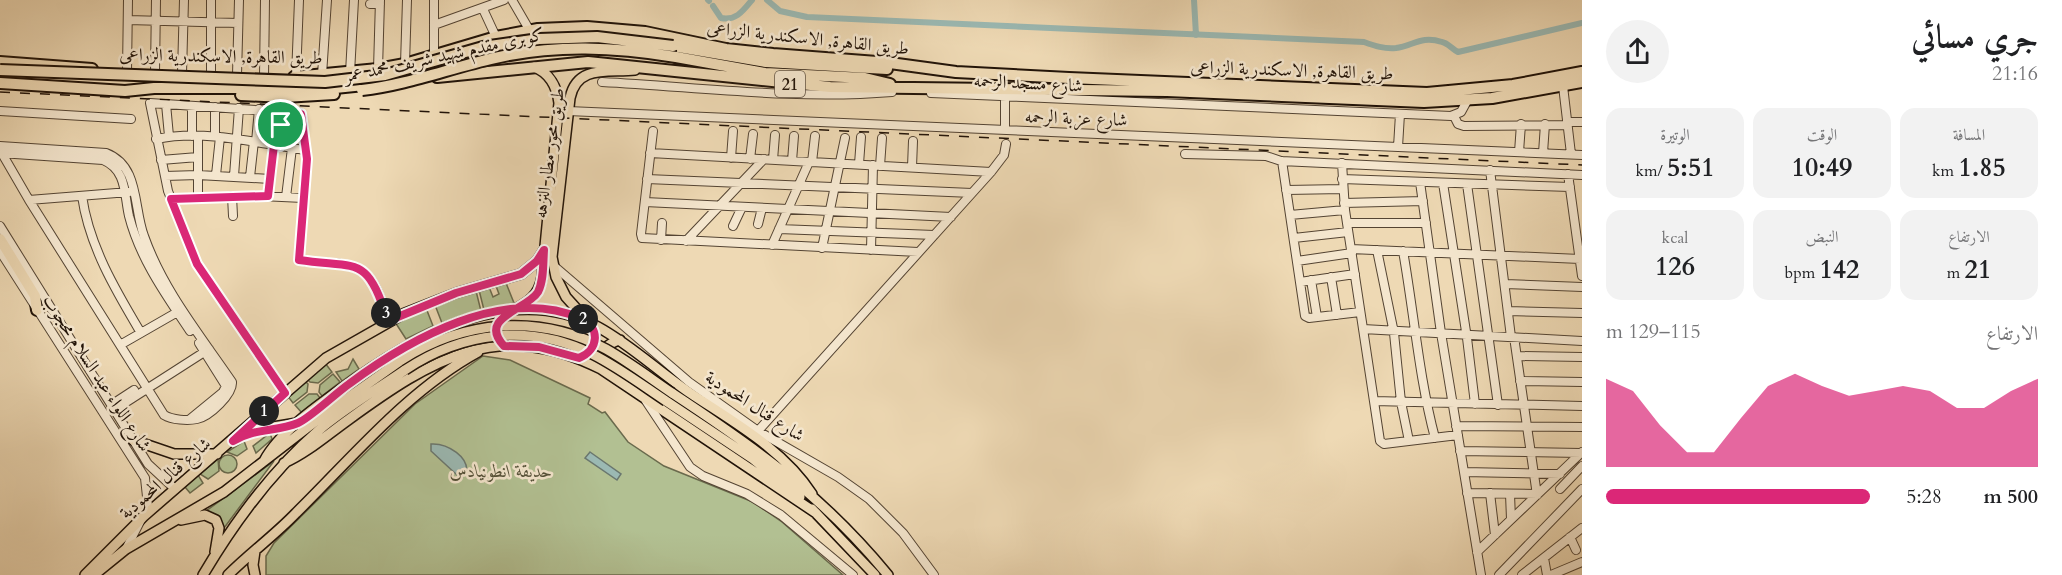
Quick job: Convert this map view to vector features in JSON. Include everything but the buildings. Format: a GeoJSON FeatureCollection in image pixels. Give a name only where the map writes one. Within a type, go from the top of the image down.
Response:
{"type":"FeatureCollection","features":[{"type":"Feature","properties":{"kind":"highway","name":"طريق القاهرة, الاسكندرية الزراعى"},"geometry":{"type":"LineString","coordinates":[[0,62],[127,71],[296,77],[378,69],[405,64],[496,37],[530,31],[587,27],[645,32],[726,49],[890,63],[926,69],[1058,77],[1427,93],[1484,89],[1582,72]]}},
{"type":"Feature","properties":{"kind":"highway"},"geometry":{"type":"LineString","coordinates":[[641,69],[651,63],[656,52],[653,40],[645,32]]}},
{"type":"Feature","properties":{"kind":"highway","name":"كوبرى مقدم شهيد شريف محمد عمر"},"geometry":{"type":"LineString","coordinates":[[0,70],[325,82],[385,75],[483,47],[539,39],[607,38],[765,73],[873,79],[899,87]]}},
{"type":"Feature","properties":{"kind":"highway"},"geometry":{"type":"LineString","coordinates":[[485,40],[480,56],[489,70]]}},
{"type":"Feature","properties":{"kind":"highway","name":"كوبرى مقدم شهيد شريف محمد عمر"},"geometry":{"type":"LineString","coordinates":[[136,90],[284,97],[362,90],[399,84],[494,58],[549,49],[604,48],[859,69],[926,69]]}},
{"type":"Feature","properties":{"kind":"highway","name":"طريق القاهرة, الاسكندرية الزراعى"},"geometry":{"type":"LineString","coordinates":[[0,83],[136,90],[154,88],[335,88],[489,70],[588,62],[819,86],[1167,92],[1424,102],[1467,101],[1582,82]]}},
{"type":"Feature","properties":{"kind":"highway"},"geometry":{"type":"LineString","coordinates":[[0,239],[35,296],[38,310]]}},
{"type":"Feature","properties":{"kind":"main road","name":"طريق محور مطار النزهه"},"geometry":{"type":"LineString","coordinates":[[510,311],[526,305],[537,293],[542,277],[558,98],[549,77],[540,69],[529,66]]}},
{"type":"Feature","properties":{"kind":"main road","name":"طريق محور مطار النزهه"},"geometry":{"type":"LineString","coordinates":[[589,322],[566,297],[554,266],[553,249],[568,111],[573,87],[584,75],[599,71],[641,69]]}},
{"type":"Feature","properties":{"kind":"main road","name":"شارع قنال المحمودية"},"geometry":{"type":"LineString","coordinates":[[86,575],[144,516],[326,358],[388,321],[447,296],[521,274],[537,261],[544,250]]}},
{"type":"Feature","properties":{"kind":"main road"},"geometry":{"type":"LineString","coordinates":[[264,461],[279,440],[299,423],[348,384],[407,344],[435,330],[480,316],[510,311],[551,310],[589,322],[620,340],[660,373],[767,446],[796,472],[812,494],[888,575]]}},
{"type":"Feature","properties":{"kind":"main road"},"geometry":{"type":"LineString","coordinates":[[504,346],[498,336],[497,327],[510,311]]}},
{"type":"Feature","properties":{"kind":"main road"},"geometry":{"type":"LineString","coordinates":[[228,575],[287,523],[410,401],[435,381],[485,348],[490,338],[489,325],[486,318],[480,316]]}},
{"type":"Feature","properties":{"kind":"main road"},"geometry":{"type":"LineString","coordinates":[[579,358],[586,354],[595,337],[594,328],[589,322]]}},
{"type":"Feature","properties":{"kind":"main road"},"geometry":{"type":"LineString","coordinates":[[203,575],[247,507],[284,463],[333,420],[427,345],[468,330],[498,325],[529,326],[566,333],[592,343],[769,471],[816,513],[875,575]]}},
{"type":"Feature","properties":{"kind":"main road"},"geometry":{"type":"LineString","coordinates":[[601,369],[597,363],[598,358],[609,344],[620,340]]}},
{"type":"Feature","properties":{"kind":"main road"},"geometry":{"type":"LineString","coordinates":[[284,463],[308,450],[423,368],[454,355],[485,348],[539,347],[579,358],[601,369],[816,513]]}},
{"type":"Feature","properties":{"kind":"main road"},"geometry":{"type":"LineString","coordinates":[[264,461],[403,365]]}},
{"type":"Feature","properties":{"kind":"main road"},"geometry":{"type":"LineString","coordinates":[[669,397],[752,446],[812,494]]}},
{"type":"Feature","properties":{"kind":"main road"},"geometry":{"type":"LineString","coordinates":[[233,441],[253,431],[299,423]]}},
{"type":"Feature","properties":{"kind":"main road"},"geometry":{"type":"LineString","coordinates":[[133,440],[174,454],[217,454]]}},
{"type":"Feature","properties":{"kind":"main road","name":"شارع قنال المحمودية"},"geometry":{"type":"LineString","coordinates":[[94,575],[126,549],[224,492],[264,461]]}},
{"type":"Feature","properties":{"kind":"main road"},"geometry":{"type":"LineString","coordinates":[[179,520],[188,521],[205,516],[216,520],[219,528],[214,558]]}},
{"type":"Feature","properties":{"kind":"main road"},"geometry":{"type":"LineString","coordinates":[[255,551],[253,565],[255,575]]}},
{"type":"Feature","properties":{"kind":"street"},"geometry":{"type":"LineString","coordinates":[[127,71],[129,0]]}},
{"type":"Feature","properties":{"kind":"street"},"geometry":{"type":"LineString","coordinates":[[155,72],[156,0]]}},
{"type":"Feature","properties":{"kind":"street"},"geometry":{"type":"LineString","coordinates":[[182,73],[184,0]]}},
{"type":"Feature","properties":{"kind":"street"},"geometry":{"type":"LineString","coordinates":[[211,0],[211,74]]}},
{"type":"Feature","properties":{"kind":"street"},"geometry":{"type":"LineString","coordinates":[[237,75],[239,0]]}},
{"type":"Feature","properties":{"kind":"street"},"geometry":{"type":"LineString","coordinates":[[264,76],[265,0]]}},
{"type":"Feature","properties":{"kind":"street"},"geometry":{"type":"LineString","coordinates":[[296,77],[300,0]]}},
{"type":"Feature","properties":{"kind":"street"},"geometry":{"type":"LineString","coordinates":[[322,75],[327,0]]}},
{"type":"Feature","properties":{"kind":"street"},"geometry":{"type":"LineString","coordinates":[[350,73],[354,0]]}},
{"type":"Feature","properties":{"kind":"street"},"geometry":{"type":"LineString","coordinates":[[405,64],[407,0]]}},
{"type":"Feature","properties":{"kind":"street"},"geometry":{"type":"LineString","coordinates":[[434,55],[435,0]]}},
{"type":"Feature","properties":{"kind":"street"},"geometry":{"type":"LineString","coordinates":[[512,0],[530,31]]}},
{"type":"Feature","properties":{"kind":"street"},"geometry":{"type":"LineString","coordinates":[[434,25],[501,1]]}},
{"type":"Feature","properties":{"kind":"street"},"geometry":{"type":"LineString","coordinates":[[370,3],[380,2],[378,69]]}},
{"type":"Feature","properties":{"kind":"street"},"geometry":{"type":"LineString","coordinates":[[483,9],[496,37]]}},
{"type":"Feature","properties":{"kind":"street"},"geometry":{"type":"LineString","coordinates":[[128,20],[238,23]]}},
{"type":"Feature","properties":{"kind":"street","name":"شارع مسجد الرحمه"},"geometry":{"type":"LineString","coordinates":[[602,82],[701,87],[791,96],[899,92],[1454,116],[1458,124],[1464,126],[1506,127],[1521,124],[1582,122]]}},
{"type":"Feature","properties":{"kind":"street"},"geometry":{"type":"LineString","coordinates":[[1563,86],[1571,154]]}},
{"type":"Feature","properties":{"kind":"street"},"geometry":{"type":"LineString","coordinates":[[1005,97],[1005,130]]}},
{"type":"Feature","properties":{"kind":"street"},"geometry":{"type":"LineString","coordinates":[[1454,116],[1463,109],[1467,101]]}},
{"type":"Feature","properties":{"kind":"street"},"geometry":{"type":"LineString","coordinates":[[166,104],[168,136]]}},
{"type":"Feature","properties":{"kind":"street"},"geometry":{"type":"LineString","coordinates":[[285,393],[197,264],[171,199],[148,105],[297,111],[301,115],[305,150],[298,258],[300,261],[348,264],[363,270],[375,283],[388,321]]}},
{"type":"Feature","properties":{"kind":"street"},"geometry":{"type":"LineString","coordinates":[[192,106],[198,157],[198,197]]}},
{"type":"Feature","properties":{"kind":"street"},"geometry":{"type":"LineString","coordinates":[[215,107],[216,175]]}},
{"type":"Feature","properties":{"kind":"street"},"geometry":{"type":"LineString","coordinates":[[234,176],[239,108]]}},
{"type":"Feature","properties":{"kind":"street"},"geometry":{"type":"LineString","coordinates":[[250,177],[260,109]]}},
{"type":"Feature","properties":{"kind":"street"},"geometry":{"type":"LineString","coordinates":[[268,196],[281,110]]}},
{"type":"Feature","properties":{"kind":"street"},"geometry":{"type":"LineString","coordinates":[[0,111],[131,119]]}},
{"type":"Feature","properties":{"kind":"street","name":"شارع عزبة الرحمه"},"geometry":{"type":"LineString","coordinates":[[568,111],[1582,155]]}},
{"type":"Feature","properties":{"kind":"street"},"geometry":{"type":"LineString","coordinates":[[1398,147],[1400,114]]}},
{"type":"Feature","properties":{"kind":"street"},"geometry":{"type":"LineString","coordinates":[[1519,152],[1521,124]]}},
{"type":"Feature","properties":{"kind":"street"},"geometry":{"type":"LineString","coordinates":[[1543,153],[1545,124]]}},
{"type":"Feature","properties":{"kind":"street"},"geometry":{"type":"LineString","coordinates":[[653,131],[641,236],[644,239],[918,252]]}},
{"type":"Feature","properties":{"kind":"street"},"geometry":{"type":"LineString","coordinates":[[731,158],[733,131]]}},
{"type":"Feature","properties":{"kind":"street"},"geometry":{"type":"LineString","coordinates":[[750,159],[753,134]]}},
{"type":"Feature","properties":{"kind":"street"},"geometry":{"type":"LineString","coordinates":[[686,241],[742,183],[768,160],[775,135]]}},
{"type":"Feature","properties":{"kind":"street"},"geometry":{"type":"LineString","coordinates":[[156,139],[168,136],[217,137],[305,150]]}},
{"type":"Feature","properties":{"kind":"street"},"geometry":{"type":"LineString","coordinates":[[792,161],[794,136]]}},
{"type":"Feature","properties":{"kind":"street"},"geometry":{"type":"LineString","coordinates":[[772,245],[810,162],[815,136]]}},
{"type":"Feature","properties":{"kind":"street"},"geometry":{"type":"LineString","coordinates":[[859,164],[861,137]]}},
{"type":"Feature","properties":{"kind":"street"},"geometry":{"type":"LineString","coordinates":[[822,248],[845,138]]}},
{"type":"Feature","properties":{"kind":"street"},"geometry":{"type":"LineString","coordinates":[[871,250],[873,189],[882,138]]}},
{"type":"Feature","properties":{"kind":"street"},"geometry":{"type":"LineString","coordinates":[[912,167],[913,141]]}},
{"type":"Feature","properties":{"kind":"street"},"geometry":{"type":"LineString","coordinates":[[758,431],[991,172],[1004,155],[1006,144]]}},
{"type":"Feature","properties":{"kind":"street"},"geometry":{"type":"LineString","coordinates":[[286,197],[292,148]]}},
{"type":"Feature","properties":{"kind":"street"},"geometry":{"type":"LineString","coordinates":[[0,151],[106,153],[114,156],[127,168],[129,192],[152,257],[180,311],[229,383],[230,393],[215,407],[200,418],[167,417],[145,386],[0,151]]}},
{"type":"Feature","properties":{"kind":"street"},"geometry":{"type":"LineString","coordinates":[[650,153],[991,172]]}},
{"type":"Feature","properties":{"kind":"street"},"geometry":{"type":"LineString","coordinates":[[1185,154],[1266,156],[1282,160],[1342,164],[1582,175]]}},
{"type":"Feature","properties":{"kind":"street"},"geometry":{"type":"LineString","coordinates":[[160,160],[198,157]]}},
{"type":"Feature","properties":{"kind":"street"},"geometry":{"type":"LineString","coordinates":[[1282,160],[1305,315],[1313,318],[1360,312]]}},
{"type":"Feature","properties":{"kind":"street"},"geometry":{"type":"LineString","coordinates":[[1342,164],[1351,251],[1380,440],[1384,444],[1434,438],[1457,430],[1582,427]]}},
{"type":"Feature","properties":{"kind":"street"},"geometry":{"type":"LineString","coordinates":[[1490,170],[1508,311],[1517,356],[1537,495]]}},
{"type":"Feature","properties":{"kind":"street"},"geometry":{"type":"LineString","coordinates":[[1568,174],[1570,190],[1578,215],[1582,276]]}},
{"type":"Feature","properties":{"kind":"street"},"geometry":{"type":"LineString","coordinates":[[165,176],[216,175],[270,179]]}},
{"type":"Feature","properties":{"kind":"street"},"geometry":{"type":"LineString","coordinates":[[647,179],[972,193]]}},
{"type":"Feature","properties":{"kind":"street"},"geometry":{"type":"LineString","coordinates":[[1342,179],[1492,185],[1570,190],[1582,193]]}},
{"type":"Feature","properties":{"kind":"street"},"geometry":{"type":"LineString","coordinates":[[1420,182],[1441,333],[1481,575]]}},
{"type":"Feature","properties":{"kind":"street"},"geometry":{"type":"LineString","coordinates":[[1443,183],[1466,334],[1474,404]]}},
{"type":"Feature","properties":{"kind":"street"},"geometry":{"type":"LineString","coordinates":[[1467,184],[1498,405]]}},
{"type":"Feature","properties":{"kind":"street"},"geometry":{"type":"LineString","coordinates":[[1286,190],[1343,189]]}},
{"type":"Feature","properties":{"kind":"street"},"geometry":{"type":"LineString","coordinates":[[29,200],[129,192]]}},
{"type":"Feature","properties":{"kind":"street"},"geometry":{"type":"LineString","coordinates":[[82,196],[89,228],[104,265],[141,333]]}},
{"type":"Feature","properties":{"kind":"street"},"geometry":{"type":"LineString","coordinates":[[171,199],[232,196],[303,198]]}},
{"type":"Feature","properties":{"kind":"street"},"geometry":{"type":"LineString","coordinates":[[232,196],[233,216]]}},
{"type":"Feature","properties":{"kind":"street"},"geometry":{"type":"LineString","coordinates":[[1290,215],[1345,206],[1423,201]]}},
{"type":"Feature","properties":{"kind":"street"},"geometry":{"type":"LineString","coordinates":[[645,202],[951,217]]}},
{"type":"Feature","properties":{"kind":"street"},"geometry":{"type":"LineString","coordinates":[[733,226],[742,207]]}},
{"type":"Feature","properties":{"kind":"street"},"geometry":{"type":"LineString","coordinates":[[758,225],[762,208]]}},
{"type":"Feature","properties":{"kind":"street"},"geometry":{"type":"LineString","coordinates":[[661,240],[662,223]]}},
{"type":"Feature","properties":{"kind":"street"},"geometry":{"type":"LineString","coordinates":[[1293,238],[1348,227],[1426,223]]}},
{"type":"Feature","properties":{"kind":"street","name":"شارع اللواء عبد السلام محجوب"},"geometry":{"type":"LineString","coordinates":[[0,226],[152,470],[175,489]]}},
{"type":"Feature","properties":{"kind":"street"},"geometry":{"type":"LineString","coordinates":[[779,230],[934,235]]}},
{"type":"Feature","properties":{"kind":"street"},"geometry":{"type":"LineString","coordinates":[[1297,261],[1351,251],[1377,250],[1580,258]]}},
{"type":"Feature","properties":{"kind":"street"},"geometry":{"type":"LineString","coordinates":[[1377,250],[1393,330],[1401,402],[1409,441]]}},
{"type":"Feature","properties":{"kind":"street","name":"شارع اللواء عبد السلام محجوب"},"geometry":{"type":"LineString","coordinates":[[0,251],[141,468],[149,496],[144,516],[126,549]]}},
{"type":"Feature","properties":{"kind":"street"},"geometry":{"type":"LineString","coordinates":[[1403,251],[1417,332],[1425,402],[1434,438]]}},
{"type":"Feature","properties":{"kind":"street","name":"شارع قنال المحمودية"},"geometry":{"type":"LineString","coordinates":[[554,266],[632,331],[670,368],[758,431],[838,477],[869,499],[903,533],[934,575]]}},
{"type":"Feature","properties":{"kind":"street"},"geometry":{"type":"LineString","coordinates":[[1300,282],[1355,274]]}},
{"type":"Feature","properties":{"kind":"street"},"geometry":{"type":"LineString","coordinates":[[1331,277],[1337,315]]}},
{"type":"Feature","properties":{"kind":"street"},"geometry":{"type":"LineString","coordinates":[[1311,280],[1313,318]]}},
{"type":"Feature","properties":{"kind":"street"},"geometry":{"type":"LineString","coordinates":[[1505,284],[1582,287]]}},
{"type":"Feature","properties":{"kind":"street"},"geometry":{"type":"LineString","coordinates":[[120,345],[180,311]]}},
{"type":"Feature","properties":{"kind":"street"},"geometry":{"type":"LineString","coordinates":[[1508,311],[1582,313]]}},
{"type":"Feature","properties":{"kind":"street"},"geometry":{"type":"LineString","coordinates":[[1364,329],[1582,340]]}},
{"type":"Feature","properties":{"kind":"street"},"geometry":{"type":"LineString","coordinates":[[112,407],[205,348]]}},
{"type":"Feature","properties":{"kind":"street"},"geometry":{"type":"LineString","coordinates":[[1517,356],[1582,357]]}},
{"type":"Feature","properties":{"kind":"street"},"geometry":{"type":"LineString","coordinates":[[1520,381],[1582,382]]}},
{"type":"Feature","properties":{"kind":"street"},"geometry":{"type":"LineString","coordinates":[[639,393],[660,420],[690,467],[703,476],[747,494],[781,515],[854,575]]}},
{"type":"Feature","properties":{"kind":"street"},"geometry":{"type":"LineString","coordinates":[[1374,401],[1582,406]]}},
{"type":"Feature","properties":{"kind":"street"},"geometry":{"type":"LineString","coordinates":[[1460,451],[1582,452]]}},
{"type":"Feature","properties":{"kind":"street"},"geometry":{"type":"LineString","coordinates":[[1477,552],[1582,452]]}},
{"type":"Feature","properties":{"kind":"street"},"geometry":{"type":"LineString","coordinates":[[1560,489],[1582,466]]}},
{"type":"Feature","properties":{"kind":"street"},"geometry":{"type":"LineString","coordinates":[[1464,472],[1560,474]]}},
{"type":"Feature","properties":{"kind":"street"},"geometry":{"type":"LineString","coordinates":[[1499,575],[1582,489]]}},
{"type":"Feature","properties":{"kind":"street"},"geometry":{"type":"LineString","coordinates":[[1467,493],[1537,495]]}},
{"type":"Feature","properties":{"kind":"street"},"geometry":{"type":"LineString","coordinates":[[1490,494],[1495,535]]}},
{"type":"Feature","properties":{"kind":"street"},"geometry":{"type":"LineString","coordinates":[[1510,494],[1512,519]]}},
{"type":"Feature","properties":{"kind":"street"},"geometry":{"type":"LineString","coordinates":[[1522,575],[1582,528]]}},
{"type":"Feature","properties":{"kind":"street"},"geometry":{"type":"LineString","coordinates":[[1570,537],[1576,550]]}},
{"type":"Feature","properties":{"kind":"street"},"geometry":{"type":"LineString","coordinates":[[1544,558],[1546,575]]}},
{"type":"Feature","properties":{"kind":"street"},"geometry":{"type":"LineString","coordinates":[[1551,575],[1582,562]]}},
{"type":"Feature","properties":{"kind":"green space"},"geometry":{"type":"Polygon","coordinates":[[[506,283],[514,303],[484,310],[479,290],[489,287],[493,297],[499,294],[496,286],[506,283]]]}},
{"type":"Feature","properties":{"kind":"green space"},"geometry":{"type":"Polygon","coordinates":[[[476,291],[481,311],[442,323],[435,305],[476,291]]]}},
{"type":"Feature","properties":{"kind":"green space"},"geometry":{"type":"Polygon","coordinates":[[[426,308],[433,326],[406,339],[395,322],[426,308]]]}},
{"type":"Feature","properties":{"kind":"green space","name":"حديقة انطونيادس"},"geometry":{"type":"Polygon","coordinates":[[[483,356],[510,360],[590,398],[588,404],[602,413],[605,412],[628,442],[664,466],[753,502],[782,522],[843,575],[266,575],[266,556],[274,543],[415,404],[483,356]]]}},
{"type":"Feature","properties":{"kind":"green space"},"geometry":{"type":"Polygon","coordinates":[[[353,359],[359,369],[342,381],[336,372],[348,369],[353,359]]]}},
{"type":"Feature","properties":{"kind":"green space"},"geometry":{"type":"Polygon","coordinates":[[[325,363],[332,372],[318,383],[310,382],[306,378],[325,363]]]}},
{"type":"Feature","properties":{"kind":"green space"},"geometry":{"type":"Polygon","coordinates":[[[333,374],[340,382],[322,396],[319,392],[320,385],[333,374]]]}},
{"type":"Feature","properties":{"kind":"green space"},"geometry":{"type":"Polygon","coordinates":[[[304,380],[308,384],[307,392],[293,403],[287,395],[304,380]]]}},
{"type":"Feature","properties":{"kind":"green space"},"geometry":{"type":"Polygon","coordinates":[[[309,394],[317,394],[320,398],[302,413],[295,405],[309,394]]]}},
{"type":"Feature","properties":{"kind":"green space"},"geometry":{"type":"Polygon","coordinates":[[[270,433],[272,439],[256,453],[253,446],[270,433]]]}},
{"type":"Feature","properties":{"kind":"green space"},"geometry":{"type":"Polygon","coordinates":[[[244,441],[247,449],[237,456],[227,452],[244,441]]]}},
{"type":"Feature","properties":{"kind":"green space"},"geometry":{"type":"Polygon","coordinates":[[[228,455],[234,458],[237,464],[234,470],[228,473],[222,470],[219,464],[222,458],[228,455]]]}},
{"type":"Feature","properties":{"kind":"green space"},"geometry":{"type":"Polygon","coordinates":[[[218,459],[219,471],[208,479],[200,474],[218,459]]]}},
{"type":"Feature","properties":{"kind":"green space"},"geometry":{"type":"Polygon","coordinates":[[[274,461],[224,528],[217,515],[206,511],[274,461]]]}},
{"type":"Feature","properties":{"kind":"green space"},"geometry":{"type":"Polygon","coordinates":[[[198,475],[203,483],[190,493],[185,487],[198,475]]]}},
{"type":"Feature","properties":{"kind":"water"},"geometry":{"type":"Polygon","coordinates":[[[431,444],[444,446],[456,452],[465,462],[466,475],[457,475],[431,451],[431,444]]]}},
{"type":"Feature","properties":{"kind":"water"},"geometry":{"type":"Polygon","coordinates":[[[590,452],[621,474],[617,480],[585,458],[590,452]]]}},
{"type":"Feature","properties":{"kind":"waterway"},"geometry":{"type":"LineString","coordinates":[[713,6],[721,18],[726,19],[735,17],[752,0]]}},
{"type":"Feature","properties":{"kind":"waterway"},"geometry":{"type":"LineString","coordinates":[[767,0],[780,11],[807,17],[1364,42],[1387,48],[1435,40],[1458,52],[1582,23]]}},
{"type":"Feature","properties":{"kind":"waterway"},"geometry":{"type":"LineString","coordinates":[[1194,0],[1196,35]]}},
{"type":"Feature","properties":{"kind":"railway"},"geometry":{"type":"LineString","coordinates":[[0,92],[1582,165]]}},
{"type":"Feature","properties":{"kind":"route"},"geometry":{"type":"LineString","coordinates":[[281,125],[280,146],[274,145],[268,196],[171,199],[197,264],[285,393],[233,441],[253,431],[299,423],[348,384],[407,344],[435,330],[480,316],[500,312],[510,311],[532,309],[570,314],[589,322],[594,328],[595,337],[588,351],[579,358],[539,347],[504,346],[501,343],[497,327],[499,323],[510,311],[526,305],[540,288],[544,250],[537,261],[521,274],[456,293],[388,321],[375,283],[363,270],[348,264],[299,260],[307,159],[301,114],[297,111],[281,110],[281,125]]}}]}
